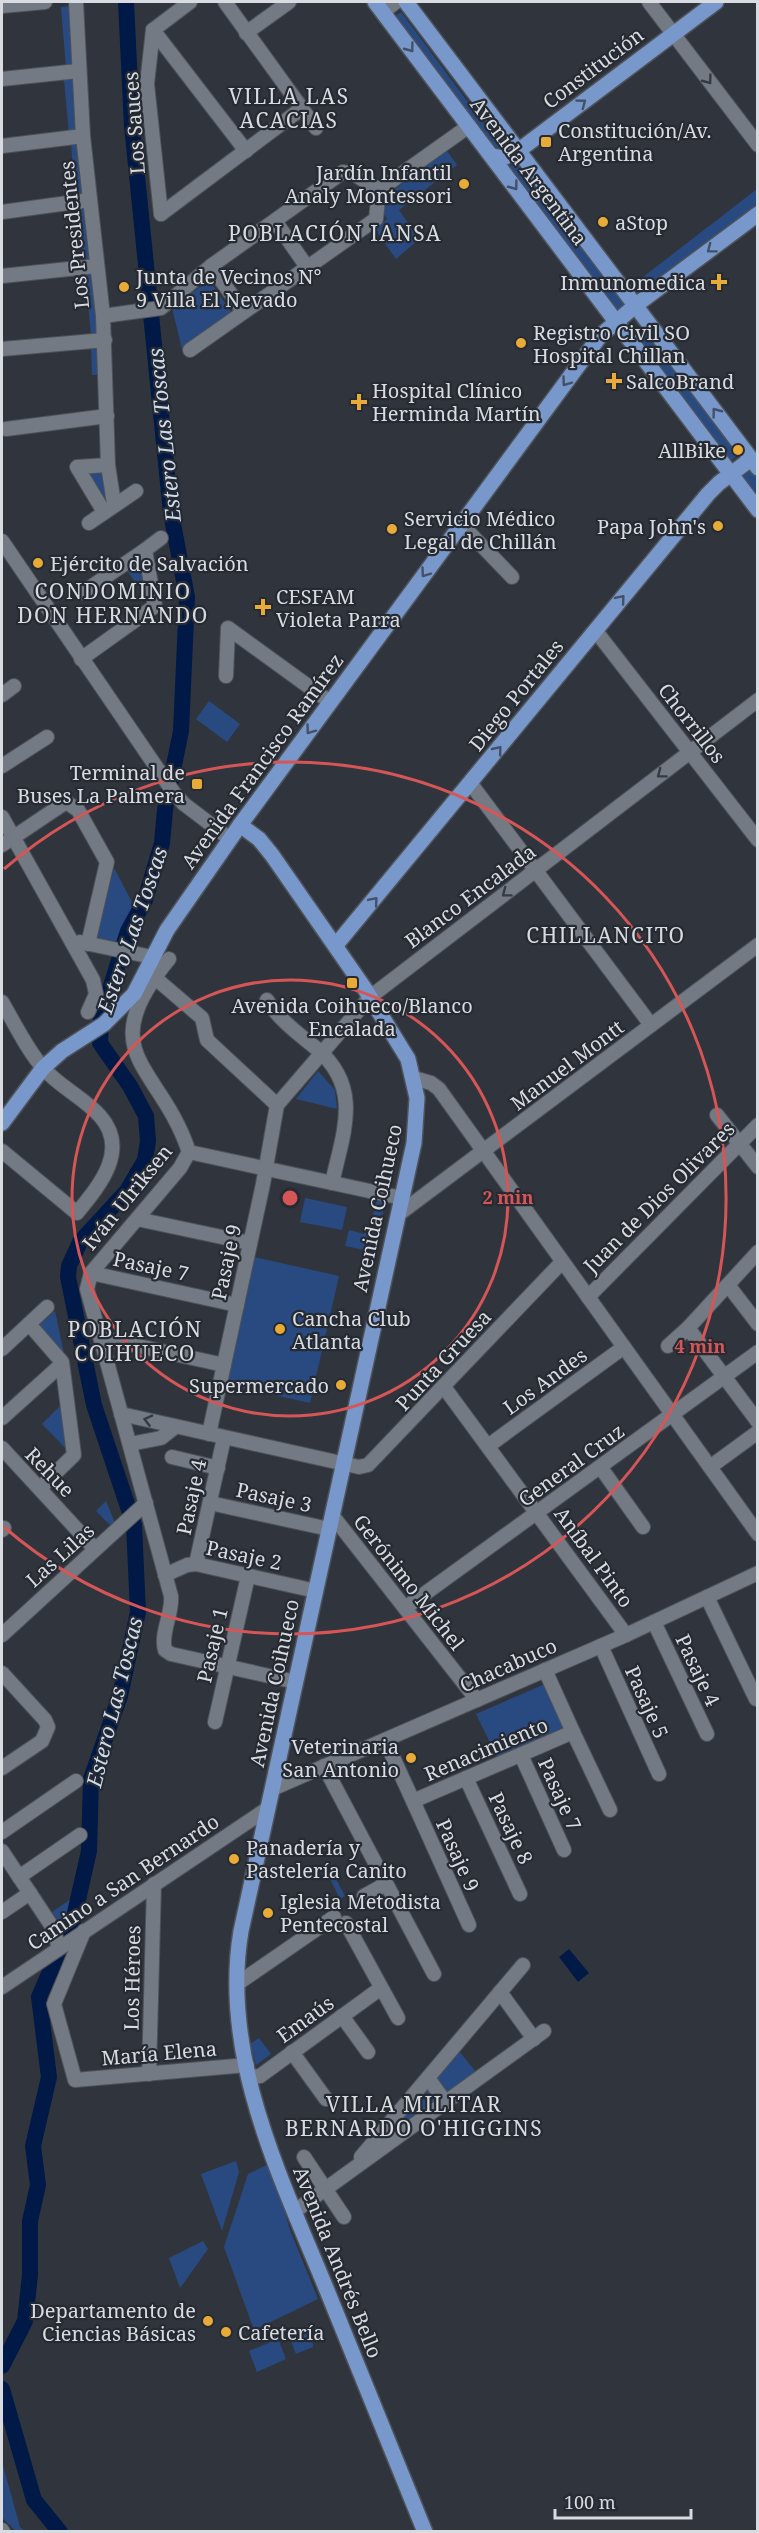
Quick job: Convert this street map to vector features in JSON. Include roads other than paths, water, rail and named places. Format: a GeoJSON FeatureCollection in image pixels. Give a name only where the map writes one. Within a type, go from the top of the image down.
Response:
{"type":"FeatureCollection","features":[{"type":"Feature","properties":{"kind":"main road","name":"Avenida Argentina"},"geometry":{"type":"LineString","coordinates":[[406,2],[755,460]]}},
{"type":"Feature","properties":{"kind":"main road","name":"Constitución"},"geometry":{"type":"LineString","coordinates":[[492,156],[503,158],[518,151],[716,2]]}},
{"type":"Feature","properties":{"kind":"main road","name":"Avenida Argentina"},"geometry":{"type":"LineString","coordinates":[[379,7],[758,510]]}},
{"type":"Feature","properties":{"kind":"main road"},"geometry":{"type":"LineString","coordinates":[[537,216],[556,201]]}},
{"type":"Feature","properties":{"kind":"main road","name":"Avenida Francisco Ramírez"},"geometry":{"type":"LineString","coordinates":[[2,1123],[44,1068],[62,1051],[104,1024],[125,1005],[150,975],[145,955],[167,930],[240,825],[600,336],[636,305],[758,214]]}},
{"type":"Feature","properties":{"kind":"main road"},"geometry":{"type":"LineString","coordinates":[[592,290],[608,294],[617,280]]}},
{"type":"Feature","properties":{"kind":"main road","name":"Diego Portales"},"geometry":{"type":"LineString","coordinates":[[336,945],[708,494],[731,474],[755,460]]}},
{"type":"Feature","properties":{"kind":"main road","name":"Avenida Coihueco"},"geometry":{"type":"LineString","coordinates":[[240,825],[266,847],[336,945],[403,1049],[414,1078],[418,1120],[272,1789]]}},
{"type":"Feature","properties":{"kind":"main road","name":"Avenida Andrés Bello"},"geometry":{"type":"LineString","coordinates":[[272,1789],[239,1942],[237,1984],[240,2031],[266,2141],[425,2532]]}},
{"type":"Feature","properties":{"kind":"street"},"geometry":{"type":"LineString","coordinates":[[2,6],[45,2]]}},
{"type":"Feature","properties":{"kind":"street","name":"Los Presidentes"},"geometry":{"type":"LineString","coordinates":[[76,2],[83,136],[105,340],[109,508]]}},
{"type":"Feature","properties":{"kind":"street"},"geometry":{"type":"LineString","coordinates":[[190,2],[153,30],[246,151],[301,110]]}},
{"type":"Feature","properties":{"kind":"street"},"geometry":{"type":"LineString","coordinates":[[225,2],[316,128]]}},
{"type":"Feature","properties":{"kind":"street"},"geometry":{"type":"LineString","coordinates":[[246,33],[289,2]]}},
{"type":"Feature","properties":{"kind":"street"},"geometry":{"type":"LineString","coordinates":[[379,7],[396,2]]}},
{"type":"Feature","properties":{"kind":"street"},"geometry":{"type":"LineString","coordinates":[[649,2],[758,145]]}},
{"type":"Feature","properties":{"kind":"street","name":"Los Sauces"},"geometry":{"type":"LineString","coordinates":[[153,30],[147,84],[161,214],[246,151]]}},
{"type":"Feature","properties":{"kind":"street"},"geometry":{"type":"LineString","coordinates":[[2,79],[78,71]]}},
{"type":"Feature","properties":{"kind":"street"},"geometry":{"type":"LineString","coordinates":[[190,350],[376,219],[379,190],[469,126]]}},
{"type":"Feature","properties":{"kind":"street"},"geometry":{"type":"LineString","coordinates":[[2,146],[83,136]]}},
{"type":"Feature","properties":{"kind":"street"},"geometry":{"type":"LineString","coordinates":[[103,316],[152,309],[344,172],[354,174],[379,190]]}},
{"type":"Feature","properties":{"kind":"street"},"geometry":{"type":"LineString","coordinates":[[2,212],[90,200]]}},
{"type":"Feature","properties":{"kind":"street"},"geometry":{"type":"LineString","coordinates":[[275,221],[307,267]]}},
{"type":"Feature","properties":{"kind":"street"},"geometry":{"type":"LineString","coordinates":[[2,276],[97,266]]}},
{"type":"Feature","properties":{"kind":"street"},"geometry":{"type":"LineString","coordinates":[[211,266],[243,311]]}},
{"type":"Feature","properties":{"kind":"street"},"geometry":{"type":"LineString","coordinates":[[2,349],[105,340]]}},
{"type":"Feature","properties":{"kind":"street"},"geometry":{"type":"LineString","coordinates":[[6,429],[107,416]]}},
{"type":"Feature","properties":{"kind":"street"},"geometry":{"type":"LineString","coordinates":[[108,465],[76,467],[109,508]]}},
{"type":"Feature","properties":{"kind":"street"},"geometry":{"type":"LineString","coordinates":[[88,523],[136,491]]}},
{"type":"Feature","properties":{"kind":"street"},"geometry":{"type":"LineString","coordinates":[[461,524],[512,577]]}},
{"type":"Feature","properties":{"kind":"street"},"geometry":{"type":"LineString","coordinates":[[82,593],[161,538]]}},
{"type":"Feature","properties":{"kind":"street"},"geometry":{"type":"LineString","coordinates":[[2,541],[174,793],[184,804],[230,839]]}},
{"type":"Feature","properties":{"kind":"street"},"geometry":{"type":"LineString","coordinates":[[81,659],[154,606],[145,550]]}},
{"type":"Feature","properties":{"kind":"street"},"geometry":{"type":"LineString","coordinates":[[226,676],[228,628],[330,702]]}},
{"type":"Feature","properties":{"kind":"street","name":"Chorrillos"},"geometry":{"type":"LineString","coordinates":[[595,630],[758,840]]}},
{"type":"Feature","properties":{"kind":"street"},"geometry":{"type":"LineString","coordinates":[[2,694],[14,686]]}},
{"type":"Feature","properties":{"kind":"street","name":"Blanco Encalada"},"geometry":{"type":"LineString","coordinates":[[277,1105],[370,997],[758,700]]}},
{"type":"Feature","properties":{"kind":"street"},"geometry":{"type":"LineString","coordinates":[[2,766],[47,737]]}},
{"type":"Feature","properties":{"kind":"street"},"geometry":{"type":"LineString","coordinates":[[471,784],[651,1025]]}},
{"type":"Feature","properties":{"kind":"street"},"geometry":{"type":"LineString","coordinates":[[7,841],[66,802],[78,810],[107,862],[88,945]]}},
{"type":"Feature","properties":{"kind":"street"},"geometry":{"type":"LineString","coordinates":[[2,817],[7,841],[95,985],[95,999],[88,1012]]}},
{"type":"Feature","properties":{"kind":"street"},"geometry":{"type":"LineString","coordinates":[[67,937],[88,945],[145,955]]}},
{"type":"Feature","properties":{"kind":"street","name":"Manuel Montt"},"geometry":{"type":"LineString","coordinates":[[399,1214],[758,945]]}},
{"type":"Feature","properties":{"kind":"street","name":"Iván Ulriksen"},"geometry":{"type":"LineString","coordinates":[[169,959],[150,975],[134,1014],[134,1048],[139,1062],[180,1125],[189,1152],[180,1168],[92,1273],[87,1289],[130,1444],[141,1507],[165,1575],[171,1603],[163,1642],[165,1650],[171,1654],[227,1666]]}},
{"type":"Feature","properties":{"kind":"street"},"geometry":{"type":"LineString","coordinates":[[150,975],[202,1018],[207,1040],[277,1105],[265,1168]]}},
{"type":"Feature","properties":{"kind":"street"},"geometry":{"type":"LineString","coordinates":[[267,1000],[281,1018],[322,1053],[340,1083],[348,1107],[332,1183]]}},
{"type":"Feature","properties":{"kind":"street"},"geometry":{"type":"LineString","coordinates":[[2,1002],[44,1068],[101,1116],[111,1136],[112,1157],[105,1179],[77,1213],[2,1151]]}},
{"type":"Feature","properties":{"kind":"street"},"geometry":{"type":"LineString","coordinates":[[414,1078],[431,1083],[439,1089],[758,1534]]}},
{"type":"Feature","properties":{"kind":"street"},"geometry":{"type":"LineString","coordinates":[[717,1115],[758,1167]]}},
{"type":"Feature","properties":{"kind":"street","name":"Juan de Dios Olivares"},"geometry":{"type":"LineString","coordinates":[[588,1297],[758,1125]]}},
{"type":"Feature","properties":{"kind":"street"},"geometry":{"type":"LineString","coordinates":[[189,1152],[402,1198]]}},
{"type":"Feature","properties":{"kind":"street","name":"Pasaje 9"},"geometry":{"type":"LineString","coordinates":[[209,1434],[265,1168]]}},
{"type":"Feature","properties":{"kind":"street"},"geometry":{"type":"LineString","coordinates":[[136,1219],[250,1243]]}},
{"type":"Feature","properties":{"kind":"street"},"geometry":{"type":"LineString","coordinates":[[668,1346],[688,1328],[758,1252]]}},
{"type":"Feature","properties":{"kind":"street","name":"Punta Gruesa"},"geometry":{"type":"LineString","coordinates":[[121,1414],[359,1467],[372,1463],[562,1262]]}},
{"type":"Feature","properties":{"kind":"street","name":"Pasaje 7"},"geometry":{"type":"LineString","coordinates":[[92,1273],[237,1305]]}},
{"type":"Feature","properties":{"kind":"street"},"geometry":{"type":"LineString","coordinates":[[728,1285],[758,1324]]}},
{"type":"Feature","properties":{"kind":"street"},"geometry":{"type":"LineString","coordinates":[[2,1349],[47,1307]]}},
{"type":"Feature","properties":{"kind":"street"},"geometry":{"type":"LineString","coordinates":[[28,1324],[62,1364],[74,1455],[40,1488]]}},
{"type":"Feature","properties":{"kind":"street"},"geometry":{"type":"LineString","coordinates":[[688,1328],[758,1422]]}},
{"type":"Feature","properties":{"kind":"street"},"geometry":{"type":"LineString","coordinates":[[102,1338],[224,1365]]}},
{"type":"Feature","properties":{"kind":"street","name":"Los Andes"},"geometry":{"type":"LineString","coordinates":[[488,1446],[624,1347]]}},
{"type":"Feature","properties":{"kind":"street","name":"General Cruz"},"geometry":{"type":"LineString","coordinates":[[405,1608],[758,1352]]}},
{"type":"Feature","properties":{"kind":"street"},"geometry":{"type":"LineString","coordinates":[[2,1418],[62,1364]]}},
{"type":"Feature","properties":{"kind":"street","name":"Aníbal Pinto"},"geometry":{"type":"LineString","coordinates":[[444,1387],[626,1635]]}},
{"type":"Feature","properties":{"kind":"street"},"geometry":{"type":"LineString","coordinates":[[130,1444],[161,1438],[175,1427]]}},
{"type":"Feature","properties":{"kind":"street"},"geometry":{"type":"LineString","coordinates":[[710,1467],[758,1432]]}},
{"type":"Feature","properties":{"kind":"street","name":"Pasaje 4"},"geometry":{"type":"LineString","coordinates":[[196,1564],[224,1438]]}},
{"type":"Feature","properties":{"kind":"street","name":"Rehue"},"geometry":{"type":"LineString","coordinates":[[2,1448],[95,1549]]}},
{"type":"Feature","properties":{"kind":"street"},"geometry":{"type":"LineString","coordinates":[[172,1457],[218,1468]]}},
{"type":"Feature","properties":{"kind":"street"},"geometry":{"type":"LineString","coordinates":[[601,1468],[643,1527]]}},
{"type":"Feature","properties":{"kind":"street","name":"Pasaje 3"},"geometry":{"type":"LineString","coordinates":[[210,1503],[331,1522]]}},
{"type":"Feature","properties":{"kind":"street","name":"Las Lilas"},"geometry":{"type":"LineString","coordinates":[[2,1635],[141,1507]]}},
{"type":"Feature","properties":{"kind":"street","name":"Gerónimo Michel"},"geometry":{"type":"LineString","coordinates":[[331,1522],[405,1608],[477,1700]]}},
{"type":"Feature","properties":{"kind":"street","name":"Pasaje 2"},"geometry":{"type":"LineString","coordinates":[[165,1575],[187,1565],[196,1564],[316,1591]]}},
{"type":"Feature","properties":{"kind":"street","name":"Chacabuco"},"geometry":{"type":"LineString","coordinates":[[272,1789],[626,1635],[758,1573]]}},
{"type":"Feature","properties":{"kind":"street","name":"Pasaje 1"},"geometry":{"type":"LineString","coordinates":[[215,1722],[248,1576]]}},
{"type":"Feature","properties":{"kind":"street"},"geometry":{"type":"LineString","coordinates":[[707,1597],[756,1699]]}},
{"type":"Feature","properties":{"kind":"street","name":"Pasaje 4"},"geometry":{"type":"LineString","coordinates":[[654,1622],[707,1734]]}},
{"type":"Feature","properties":{"kind":"street","name":"Pasaje 5"},"geometry":{"type":"LineString","coordinates":[[601,1646],[659,1774]]}},
{"type":"Feature","properties":{"kind":"street"},"geometry":{"type":"LineString","coordinates":[[227,1666],[296,1682]]}},
{"type":"Feature","properties":{"kind":"street","name":"Renacimiento"},"geometry":{"type":"LineString","coordinates":[[385,1740],[413,1801],[521,1755],[573,1732],[545,1670]]}},
{"type":"Feature","properties":{"kind":"street"},"geometry":{"type":"LineString","coordinates":[[2,1673],[45,1720],[48,1731],[42,1741],[2,1768]]}},
{"type":"Feature","properties":{"kind":"street"},"geometry":{"type":"LineString","coordinates":[[573,1732],[610,1810]]}},
{"type":"Feature","properties":{"kind":"street","name":"Pasaje 7"},"geometry":{"type":"LineString","coordinates":[[521,1755],[564,1850]]}},
{"type":"Feature","properties":{"kind":"street"},"geometry":{"type":"LineString","coordinates":[[324,1766],[434,1974]]}},
{"type":"Feature","properties":{"kind":"street","name":"Pasaje 8"},"geometry":{"type":"LineString","coordinates":[[466,1778],[520,1894]]}},
{"type":"Feature","properties":{"kind":"street"},"geometry":{"type":"LineString","coordinates":[[2,1832],[76,1781]]}},
{"type":"Feature","properties":{"kind":"street","name":"Pasaje 9"},"geometry":{"type":"LineString","coordinates":[[413,1801],[469,1925]]}},
{"type":"Feature","properties":{"kind":"street","name":"Camino a San Bernardo"},"geometry":{"type":"LineString","coordinates":[[2,1987],[267,1809]]}},
{"type":"Feature","properties":{"kind":"street"},"geometry":{"type":"LineString","coordinates":[[19,1877],[80,1835]]}},
{"type":"Feature","properties":{"kind":"street"},"geometry":{"type":"LineString","coordinates":[[2,1851],[53,1928],[62,1946]]}},
{"type":"Feature","properties":{"kind":"street","name":"Los Héroes"},"geometry":{"type":"LineString","coordinates":[[149,2074],[154,1884]]}},
{"type":"Feature","properties":{"kind":"street"},"geometry":{"type":"LineString","coordinates":[[364,1896],[386,1884]]}},
{"type":"Feature","properties":{"kind":"street"},"geometry":{"type":"LineString","coordinates":[[2,1912],[30,1893]]}},
{"type":"Feature","properties":{"kind":"street"},"geometry":{"type":"LineString","coordinates":[[237,1984],[340,1920],[398,2018]]}},
{"type":"Feature","properties":{"kind":"street","name":"María Elena"},"geometry":{"type":"LineString","coordinates":[[81,1934],[54,2004],[75,2080],[149,2074],[249,2071]]}},
{"type":"Feature","properties":{"kind":"street"},"geometry":{"type":"LineString","coordinates":[[346,2174],[523,1965]]}},
{"type":"Feature","properties":{"kind":"street","name":"Emaús"},"geometry":{"type":"LineString","coordinates":[[249,2071],[260,2076],[381,1988]]}},
{"type":"Feature","properties":{"kind":"street"},"geometry":{"type":"LineString","coordinates":[[295,2211],[539,2035],[500,1992]]}},
{"type":"Feature","properties":{"kind":"street"},"geometry":{"type":"LineString","coordinates":[[342,2016],[368,2052]]}},
{"type":"Feature","properties":{"kind":"street"},"geometry":{"type":"LineString","coordinates":[[292,2052],[326,2099]]}},
{"type":"Feature","properties":{"kind":"street"},"geometry":{"type":"LineString","coordinates":[[428,2078],[446,2103]]}},
{"type":"Feature","properties":{"kind":"street"},"geometry":{"type":"LineString","coordinates":[[303,2157],[344,2217]]}},
{"type":"Feature","properties":{"kind":"waterway","name":"Estero Las Toscas"},"geometry":{"type":"LineString","coordinates":[[2,2366],[25,2321],[30,2275],[30,2221],[38,2185],[33,2146],[49,2077],[39,1997],[49,1974],[63,1956],[72,1926],[89,1851],[91,1779],[120,1696],[138,1612],[134,1525],[94,1405],[68,1277],[69,1266],[80,1242],[127,1191],[145,1160],[148,1141],[146,1116],[130,1086],[100,1043],[101,1018],[128,931],[145,900],[162,843],[165,810],[181,731],[187,597],[171,513],[132,126],[126,2]]}},
{"type":"Feature","properties":{"kind":"waterway","name":"Estero Las Toscas"},"geometry":{"type":"LineString","coordinates":[[2,2389],[34,2500],[60,2532]]}},
{"type":"Feature","properties":{"kind":"place","name":"Constitución/Av. Argentina"},"geometry":{"type":"Point","coordinates":[546,142]}},
{"type":"Feature","properties":{"kind":"place","name":"Jardín Infantil Analy Montessori"},"geometry":{"type":"Point","coordinates":[464,184]}},
{"type":"Feature","properties":{"kind":"place","name":"aStop"},"geometry":{"type":"Point","coordinates":[603,222]}},
{"type":"Feature","properties":{"kind":"place","name":"Inmunomedica"},"geometry":{"type":"Point","coordinates":[719,282]}},
{"type":"Feature","properties":{"kind":"place","name":"Junta de Vecinos N° 9 Villa El Nevado"},"geometry":{"type":"Point","coordinates":[124,287]}},
{"type":"Feature","properties":{"kind":"place","name":"Registro Civil SO Hospital Chillan"},"geometry":{"type":"Point","coordinates":[521,343]}},
{"type":"Feature","properties":{"kind":"place","name":"SalcoBrand"},"geometry":{"type":"Point","coordinates":[614,381]}},
{"type":"Feature","properties":{"kind":"place","name":"Hospital Clínico Herminda Martín"},"geometry":{"type":"Point","coordinates":[359,402]}},
{"type":"Feature","properties":{"kind":"place","name":"AllBike"},"geometry":{"type":"Point","coordinates":[738,450]}},
{"type":"Feature","properties":{"kind":"place","name":"Papa John's"},"geometry":{"type":"Point","coordinates":[718,526]}},
{"type":"Feature","properties":{"kind":"place","name":"Servicio Médico Legal de Chillán"},"geometry":{"type":"Point","coordinates":[392,529]}},
{"type":"Feature","properties":{"kind":"place","name":"Ejército de Salvación"},"geometry":{"type":"Point","coordinates":[38,563]}},
{"type":"Feature","properties":{"kind":"place","name":"CESFAM Violeta Parra"},"geometry":{"type":"Point","coordinates":[263,607]}},
{"type":"Feature","properties":{"kind":"place","name":"Terminal de Buses La Palmera"},"geometry":{"type":"Point","coordinates":[197,784]}},
{"type":"Feature","properties":{"kind":"place","name":"Avenida Coihueco/Blanco Encalada"},"geometry":{"type":"Point","coordinates":[352,983]}},
{"type":"Feature","properties":{"kind":"place","name":"Cancha Club Atlanta"},"geometry":{"type":"Point","coordinates":[280,1329]}},
{"type":"Feature","properties":{"kind":"place","name":"Supermercado"},"geometry":{"type":"Point","coordinates":[341,1385]}},
{"type":"Feature","properties":{"kind":"place","name":"Veterinaria San Antonio"},"geometry":{"type":"Point","coordinates":[411,1758]}},
{"type":"Feature","properties":{"kind":"place","name":"Panadería y Pastelería Canito"},"geometry":{"type":"Point","coordinates":[234,1859]}},
{"type":"Feature","properties":{"kind":"place","name":"Iglesia Metodista Pentecostal"},"geometry":{"type":"Point","coordinates":[268,1913]}},
{"type":"Feature","properties":{"kind":"place","name":"Departamento de Ciencias Básicas"},"geometry":{"type":"Point","coordinates":[208,2321]}},
{"type":"Feature","properties":{"kind":"place","name":"Cafetería"},"geometry":{"type":"Point","coordinates":[226,2332]}},
{"type":"Feature","properties":{"kind":"district","name":"VILLA LAS ACACIAS"},"geometry":{"type":"Point","coordinates":[289,108]}},
{"type":"Feature","properties":{"kind":"district","name":"POBLACIÓN IANSA"},"geometry":{"type":"Point","coordinates":[335,233]}},
{"type":"Feature","properties":{"kind":"district","name":"CONDOMINIO DON HERNANDO"},"geometry":{"type":"Point","coordinates":[113,603]}},
{"type":"Feature","properties":{"kind":"district","name":"CHILLANCITO"},"geometry":{"type":"Point","coordinates":[606,935]}},
{"type":"Feature","properties":{"kind":"district","name":"POBLACIÓN COIHUECO"},"geometry":{"type":"Point","coordinates":[135,1341]}},
{"type":"Feature","properties":{"kind":"district","name":"VILLA MILITAR BERNARDO O'HIGGINS"},"geometry":{"type":"Point","coordinates":[414,2116]}}]}
